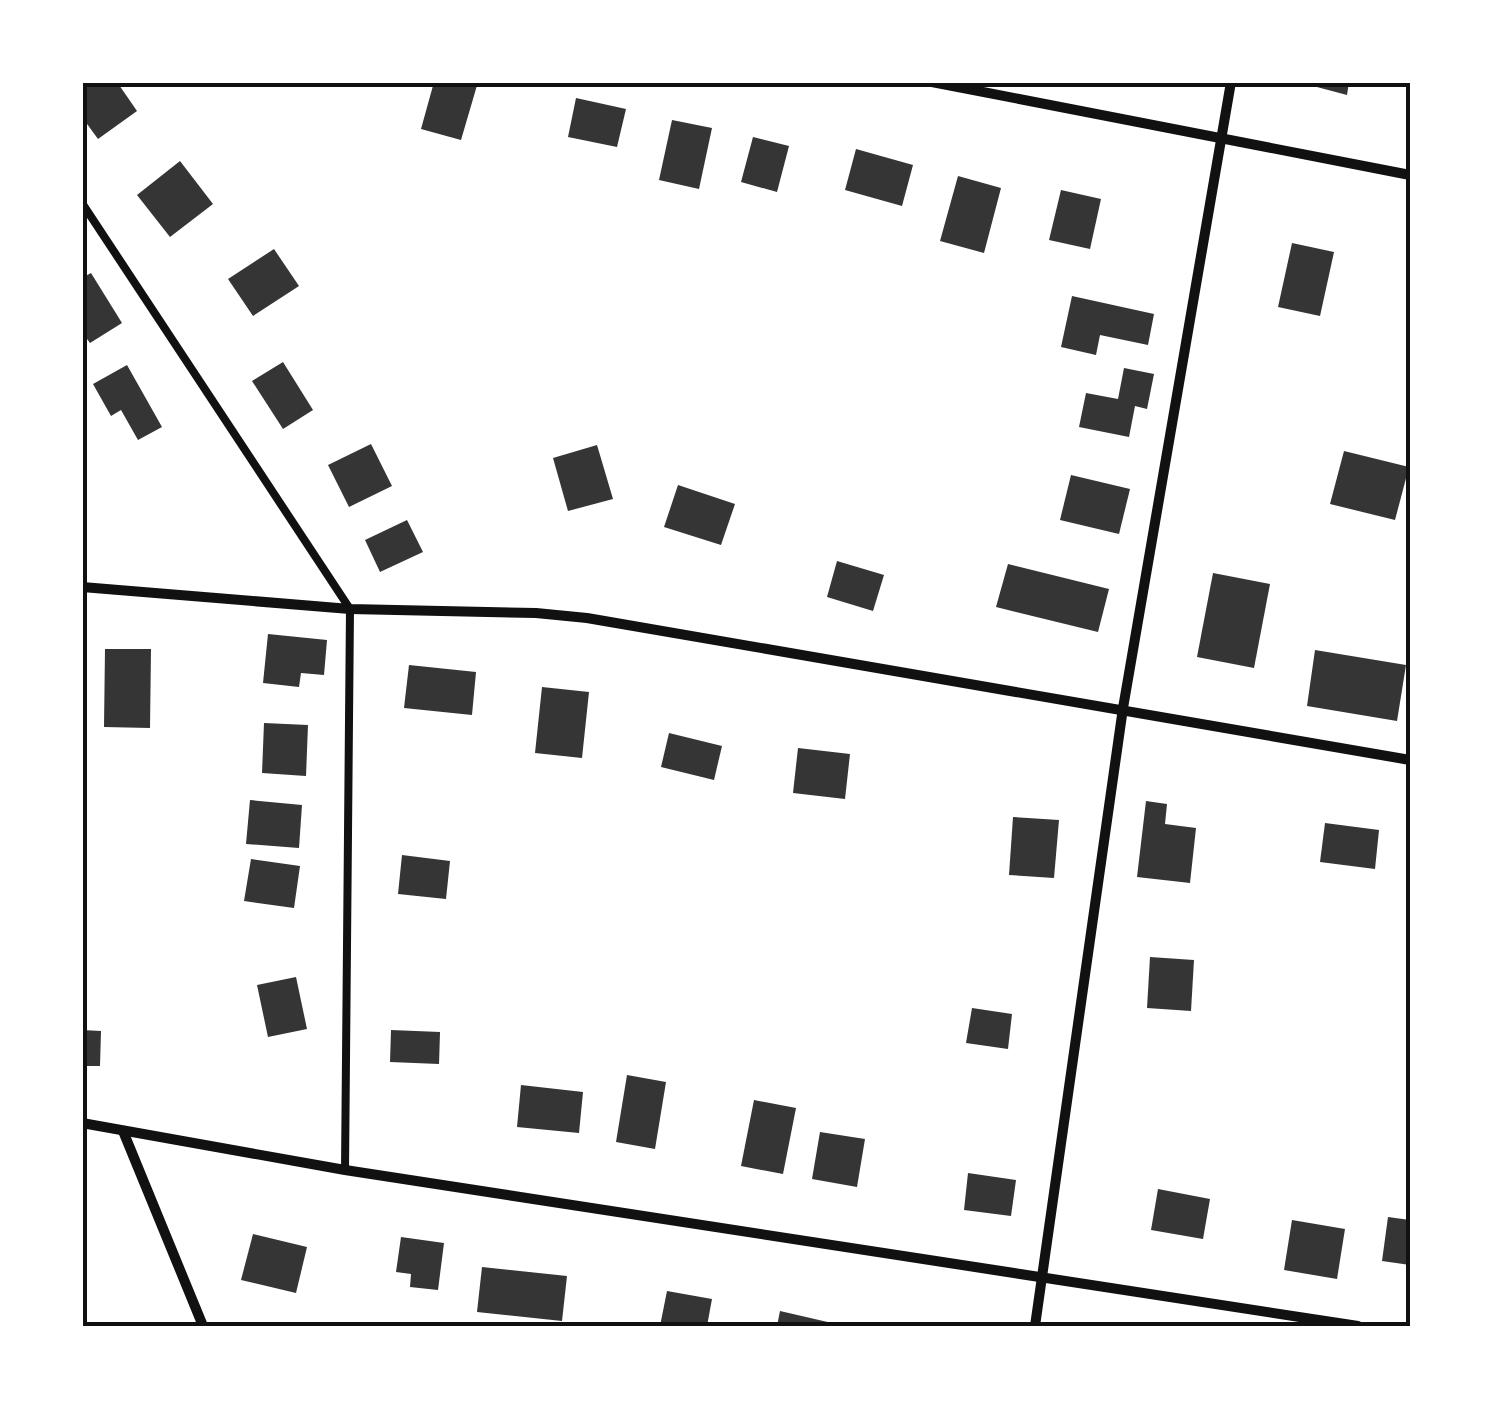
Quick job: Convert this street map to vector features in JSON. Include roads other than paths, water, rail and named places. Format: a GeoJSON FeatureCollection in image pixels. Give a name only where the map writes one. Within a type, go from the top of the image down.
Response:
{"type":"FeatureCollection","features":[{"type":"Feature","properties":{"kind":"street"},"geometry":{"type":"LineString","coordinates":[[932,82],[1222,142],[1410,175]]}},
{"type":"Feature","properties":{"kind":"street"},"geometry":{"type":"LineString","coordinates":[[1035,1326],[1123,708],[1231,82]]}},
{"type":"Feature","properties":{"kind":"street"},"geometry":{"type":"LineString","coordinates":[[82,586],[350,609],[536,612],[587,618],[1410,760]]}},
{"type":"Feature","properties":{"kind":"street"},"geometry":{"type":"LineString","coordinates":[[82,1123],[346,1170],[1358,1326]]}},
{"type":"Feature","properties":{"kind":"street"},"geometry":{"type":"LineString","coordinates":[[123,1131],[203,1326]]}},
{"type":"Feature","properties":{"kind":"lane"},"geometry":{"type":"LineString","coordinates":[[82,203],[350,609],[346,1170]]}}]}
